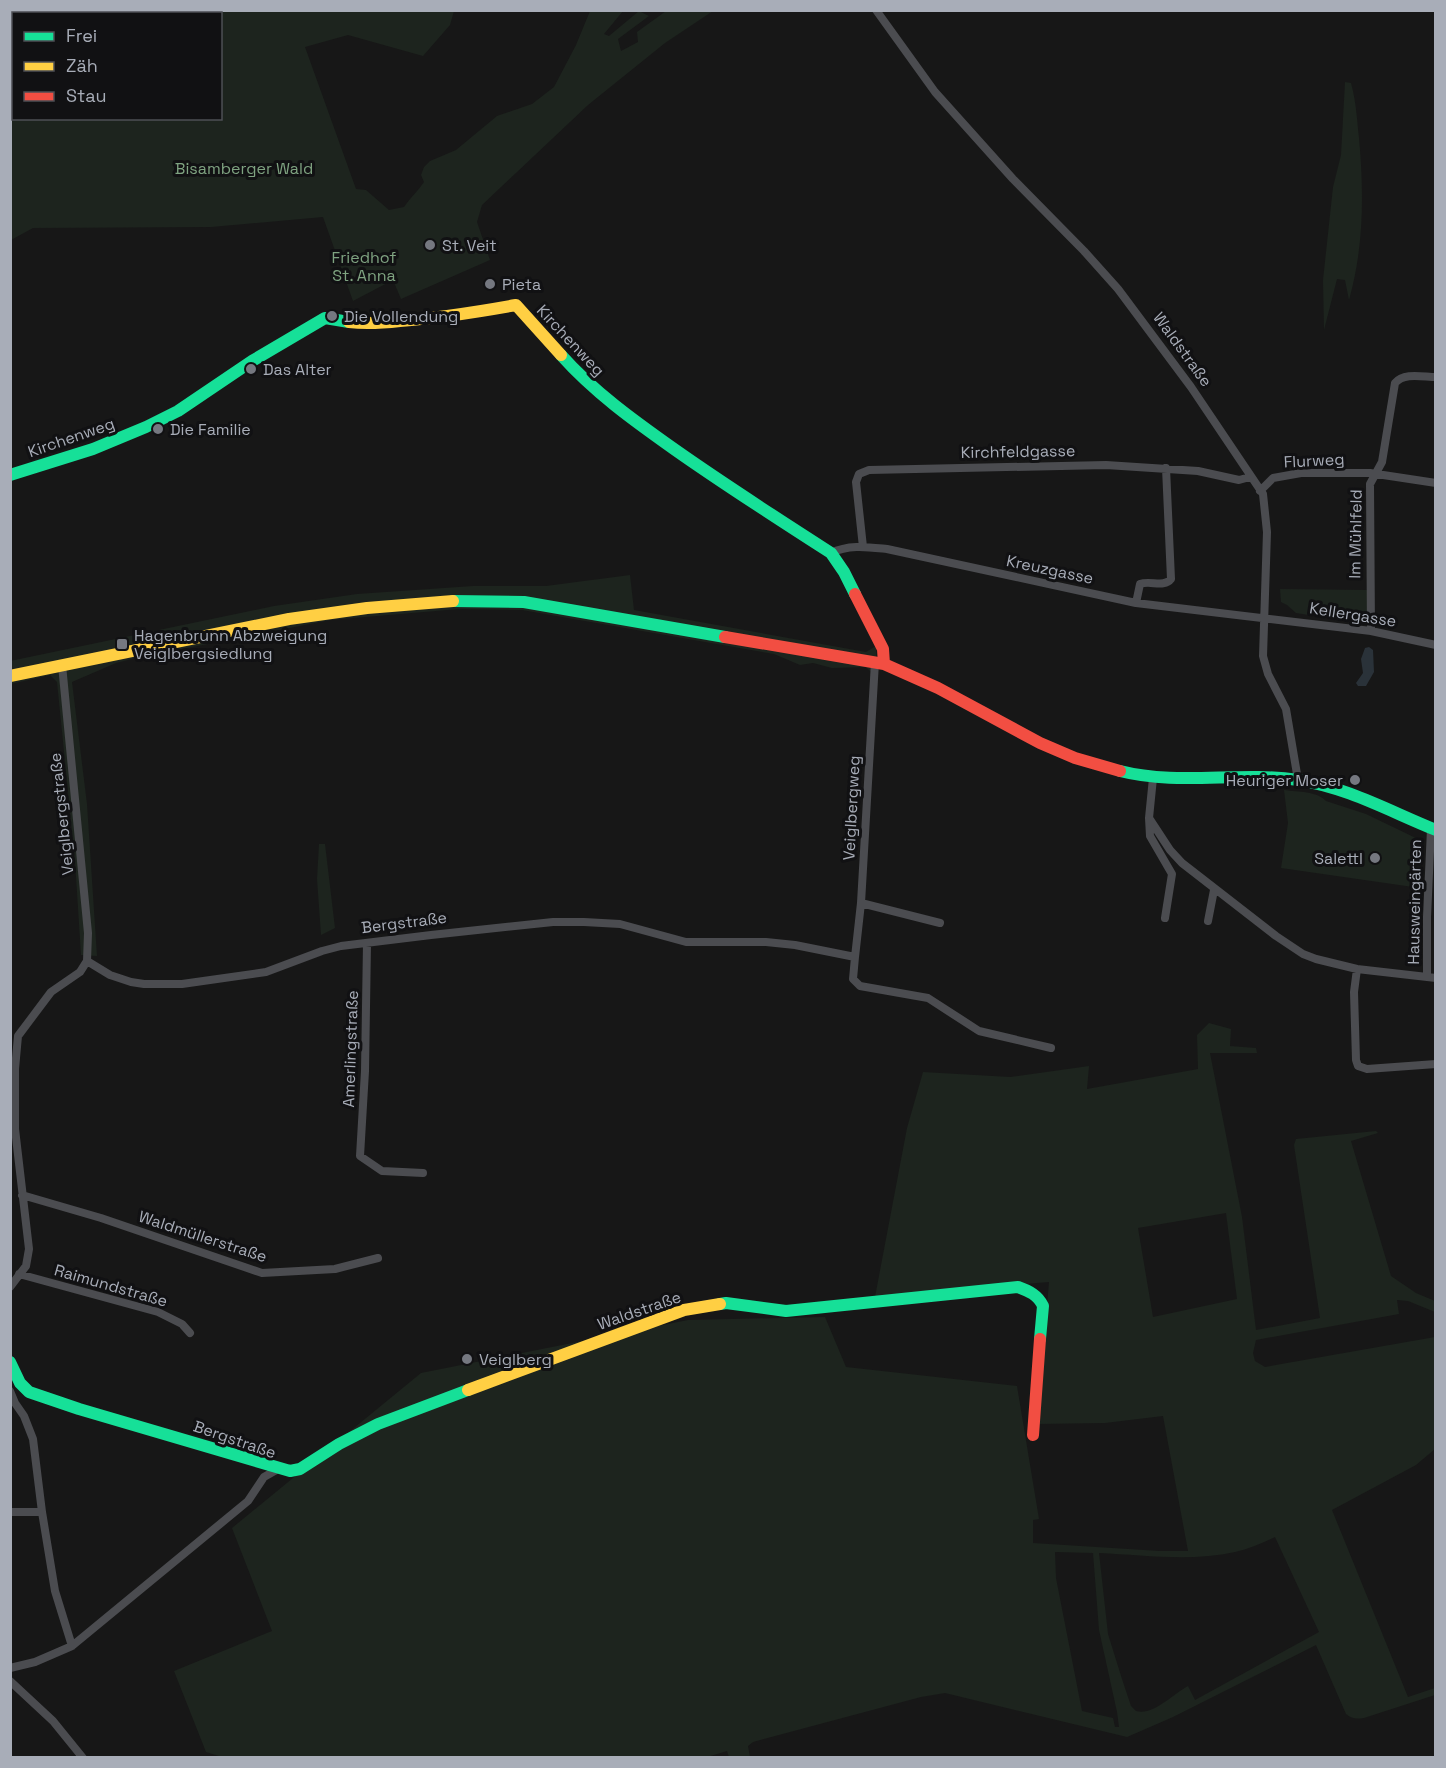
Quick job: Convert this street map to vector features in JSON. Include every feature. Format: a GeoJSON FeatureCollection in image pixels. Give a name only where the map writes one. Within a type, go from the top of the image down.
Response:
{"type":"FeatureCollection","features":[{"type":"Feature","properties":{"kind":"street","name":"Waldstraße"},"geometry":{"type":"LineString","coordinates":[[876,10],[935,92],[1118,290],[1201,401],[1260,491],[1264,500],[1267,526],[1264,662],[1286,709],[1298,780]]}},
{"type":"Feature","properties":{"kind":"street","name":"Kirchenweg"},"geometry":{"type":"LineString","coordinates":[[10,475],[93,449],[146,427],[178,411],[252,361],[325,318],[363,324],[416,321],[516,305],[592,388],[618,410],[698,466],[831,553],[841,566],[883,649],[880,663]]}},
{"type":"Feature","properties":{"kind":"street","name":"Im Mühlfeld"},"geometry":{"type":"LineString","coordinates":[[1371,631],[1370,484],[1382,462],[1397,380],[1406,376],[1436,377]]}},
{"type":"Feature","properties":{"kind":"street","name":"Kirchfeldgasse"},"geometry":{"type":"LineString","coordinates":[[863,547],[856,482],[860,474],[869,470],[1106,465],[1203,471],[1239,480],[1250,477]]}},
{"type":"Feature","properties":{"kind":"street"},"geometry":{"type":"LineString","coordinates":[[1136,603],[1140,584],[1147,582],[1165,584],[1171,579],[1166,468]]}},
{"type":"Feature","properties":{"kind":"street","name":"Flurweg"},"geometry":{"type":"LineString","coordinates":[[1260,491],[1273,478],[1295,473],[1375,474]]}},
{"type":"Feature","properties":{"kind":"street","name":"Im Mühlfeld"},"geometry":{"type":"LineString","coordinates":[[1375,474],[1436,483]]}},
{"type":"Feature","properties":{"kind":"street","name":"Kreuzgasse"},"geometry":{"type":"LineString","coordinates":[[831,553],[842,548],[863,547],[905,552],[1136,603],[1264,618]]}},
{"type":"Feature","properties":{"kind":"street"},"geometry":{"type":"LineString","coordinates":[[10,676],[310,615],[401,604],[484,600],[524,602],[880,663],[928,683],[1036,741],[1109,768],[1154,778],[1298,780],[1354,796],[1433,830]]}},
{"type":"Feature","properties":{"kind":"street","name":"Kellergasse"},"geometry":{"type":"LineString","coordinates":[[1264,618],[1371,631],[1436,645]]}},
{"type":"Feature","properties":{"kind":"street","name":"Veiglbergweg"},"geometry":{"type":"LineString","coordinates":[[855,957],[880,663]]}},
{"type":"Feature","properties":{"kind":"street","name":"Veiglbergstraße"},"geometry":{"type":"LineString","coordinates":[[62,664],[88,933],[87,961]]}},
{"type":"Feature","properties":{"kind":"street"},"geometry":{"type":"LineString","coordinates":[[1154,778],[1149,818],[1150,836],[1172,874],[1165,918]]}},
{"type":"Feature","properties":{"kind":"street","name":"Hausweingärten"},"geometry":{"type":"LineString","coordinates":[[1149,818],[1174,855],[1214,890],[1279,939],[1310,957],[1357,969],[1431,977],[1427,922],[1433,830]]}},
{"type":"Feature","properties":{"kind":"street"},"geometry":{"type":"LineString","coordinates":[[1208,921],[1214,890]]}},
{"type":"Feature","properties":{"kind":"street"},"geometry":{"type":"LineString","coordinates":[[861,903],[940,923]]}},
{"type":"Feature","properties":{"kind":"street","name":"Bergstraße"},"geometry":{"type":"LineString","coordinates":[[87,961],[110,975],[131,982],[182,984],[266,972],[329,949],[367,943],[546,923],[584,922],[620,924],[686,942],[766,942],[795,945],[855,957]]}},
{"type":"Feature","properties":{"kind":"street","name":"Amerlingstraße"},"geometry":{"type":"LineString","coordinates":[[367,943],[365,1071],[360,1156],[382,1171],[423,1173]]}},
{"type":"Feature","properties":{"kind":"street"},"geometry":{"type":"LineString","coordinates":[[855,957],[853,979],[860,986],[928,998],[979,1030],[1051,1048]]}},
{"type":"Feature","properties":{"kind":"street"},"geometry":{"type":"LineString","coordinates":[[10,1287],[26,1266],[29,1249],[15,1122],[14,1037],[51,993],[80,972],[87,961]]}},
{"type":"Feature","properties":{"kind":"street"},"geometry":{"type":"LineString","coordinates":[[1357,969],[1354,992],[1358,1066],[1367,1070],[1436,1064]]}},
{"type":"Feature","properties":{"kind":"street","name":"Waldmüllerstraße"},"geometry":{"type":"LineString","coordinates":[[22,1195],[101,1218],[262,1273],[335,1269],[378,1258]]}},
{"type":"Feature","properties":{"kind":"street","name":"Raimundstraße"},"geometry":{"type":"LineString","coordinates":[[19,1274],[158,1312],[182,1324],[190,1333]]}},
{"type":"Feature","properties":{"kind":"street","name":"Waldstraße"},"geometry":{"type":"LineString","coordinates":[[278,1468],[300,1469],[339,1444],[378,1424],[684,1310],[726,1303],[786,1311],[1018,1287],[1035,1295],[1041,1300],[1043,1306],[1033,1435]]}},
{"type":"Feature","properties":{"kind":"street","name":"Bergstraße"},"geometry":{"type":"LineString","coordinates":[[10,1362],[20,1383],[29,1392],[278,1468]]}},
{"type":"Feature","properties":{"kind":"street"},"geometry":{"type":"LineString","coordinates":[[10,1391],[24,1416],[33,1439],[55,1592],[72,1646],[35,1662],[10,1668]]}},
{"type":"Feature","properties":{"kind":"street","name":"Bergstraße"},"geometry":{"type":"LineString","coordinates":[[72,1646],[248,1501],[264,1477],[278,1468]]}},
{"type":"Feature","properties":{"kind":"street"},"geometry":{"type":"LineString","coordinates":[[10,1512],[42,1512]]}},
{"type":"Feature","properties":{"kind":"street"},"geometry":{"type":"LineString","coordinates":[[10,1681],[53,1721],[82,1758]]}},
{"type":"Feature","properties":{"kind":"green space"},"geometry":{"type":"Polygon","coordinates":[[[11,10],[454,11],[450,25],[423,56],[348,35],[305,47],[356,189],[366,190],[389,210],[404,207],[424,182],[421,175],[424,167],[430,161],[456,150],[497,116],[532,104],[554,87],[576,45],[590,11],[623,11],[604,34],[609,36],[639,11],[649,16],[618,39],[621,51],[638,42],[637,32],[666,11],[713,11],[665,43],[588,105],[482,205],[477,222],[490,260],[401,299],[393,280],[353,301],[323,217],[211,227],[33,228],[11,240],[11,10]]]}},
{"type":"Feature","properties":{"kind":"green space"},"geometry":{"type":"Polygon","coordinates":[[[1345,82],[1351,83],[1356,110],[1362,179],[1362,220],[1358,260],[1349,300],[1345,280],[1337,279],[1324,330],[1323,280],[1333,187],[1341,155],[1345,82]]]}},
{"type":"Feature","properties":{"kind":"green space"},"geometry":{"type":"Polygon","coordinates":[[[630,575],[634,610],[866,652],[876,646],[877,672],[870,671],[866,667],[832,668],[813,663],[800,665],[774,654],[522,610],[459,609],[330,620],[116,663],[72,682],[87,804],[97,956],[81,955],[75,861],[57,682],[50,675],[11,684],[10,661],[274,606],[357,594],[473,586],[546,586],[630,575]]]}},
{"type":"Feature","properties":{"kind":"green space"},"geometry":{"type":"Polygon","coordinates":[[[1280,589],[1369,590],[1370,619],[1336,614],[1321,617],[1296,613],[1281,602],[1280,589]]]}},
{"type":"Feature","properties":{"kind":"green space"},"geometry":{"type":"Polygon","coordinates":[[[1284,790],[1318,795],[1326,801],[1366,814],[1422,841],[1420,888],[1281,868],[1288,823],[1284,790]]]}},
{"type":"Feature","properties":{"kind":"green space"},"geometry":{"type":"Polygon","coordinates":[[[319,844],[325,844],[335,928],[321,935],[317,879],[319,844]]]}},
{"type":"Feature","properties":{"kind":"green space"},"geometry":{"type":"Polygon","coordinates":[[[1209,1023],[1231,1029],[1230,1046],[1256,1048],[1257,1053],[1210,1053],[1242,1217],[1256,1330],[1320,1318],[1294,1145],[1296,1139],[1376,1131],[1378,1133],[1351,1141],[1391,1276],[1416,1293],[1435,1301],[1435,1312],[1408,1301],[1397,1300],[1399,1314],[1256,1340],[1253,1353],[1255,1361],[1265,1367],[1435,1337],[1435,1449],[1416,1465],[1332,1510],[1408,1697],[1435,1688],[1435,1695],[1364,1718],[1352,1718],[1346,1714],[1316,1645],[1173,1717],[1127,1737],[945,1693],[921,1697],[753,1742],[748,1746],[750,1757],[729,1757],[727,1751],[704,1758],[225,1758],[206,1752],[174,1671],[272,1631],[232,1528],[421,1373],[688,1320],[825,1317],[846,1367],[1017,1386],[1039,1519],[1033,1520],[1033,1543],[1188,1551],[1163,1416],[1105,1423],[1037,1424],[1049,1282],[875,1297],[907,1128],[923,1072],[1010,1077],[1089,1066],[1087,1089],[1198,1069],[1197,1035],[1209,1023]],[[1226,1213],[1138,1228],[1153,1317],[1237,1299],[1226,1213]],[[1275,1537],[1240,1551],[1201,1557],[1099,1553],[1108,1634],[1131,1706],[1136,1711],[1142,1712],[1156,1707],[1188,1686],[1195,1700],[1319,1632],[1275,1537]],[[1055,1552],[1056,1578],[1082,1711],[1113,1718],[1115,1727],[1119,1727],[1099,1630],[1093,1553],[1055,1552]]]}},
{"type":"Feature","properties":{"kind":"shaded area"},"geometry":{"type":"Polygon","coordinates":[[[1369,647],[1373,650],[1374,672],[1366,686],[1358,686],[1356,683],[1363,673],[1361,659],[1365,648],[1369,647]]]}},
{"type":"Feature","properties":{"kind":"traffic: fast"},"geometry":{"type":"LineString","coordinates":[[10,475],[93,449],[146,427],[178,411],[252,361],[325,318],[349,322]]}},
{"type":"Feature","properties":{"kind":"traffic: fast"},"geometry":{"type":"LineString","coordinates":[[561,355],[614,405],[732,489],[831,553],[855,594]]}},
{"type":"Feature","properties":{"kind":"traffic: fast"},"geometry":{"type":"LineString","coordinates":[[453,601],[524,602],[725,637]]}},
{"type":"Feature","properties":{"kind":"traffic: fast"},"geometry":{"type":"LineString","coordinates":[[1120,771],[1164,777],[1254,777],[1316,783],[1351,794],[1436,830]]}},
{"type":"Feature","properties":{"kind":"traffic: fast"},"geometry":{"type":"LineString","coordinates":[[720,1304],[786,1311],[1018,1287],[1033,1294],[1043,1306],[1040,1339]]}},
{"type":"Feature","properties":{"kind":"traffic: fast"},"geometry":{"type":"LineString","coordinates":[[10,1362],[20,1383],[29,1392],[290,1471],[300,1469],[339,1444],[378,1424],[468,1390]]}},
{"type":"Feature","properties":{"kind":"traffic: slow"},"geometry":{"type":"LineString","coordinates":[[349,322],[415,320],[516,305],[561,355]]}},
{"type":"Feature","properties":{"kind":"traffic: slow"},"geometry":{"type":"LineString","coordinates":[[10,676],[289,619],[367,608],[453,601]]}},
{"type":"Feature","properties":{"kind":"traffic: slow"},"geometry":{"type":"LineString","coordinates":[[468,1390],[684,1310],[720,1304]]}},
{"type":"Feature","properties":{"kind":"traffic: jam"},"geometry":{"type":"LineString","coordinates":[[855,594],[883,649],[884,664]]}},
{"type":"Feature","properties":{"kind":"traffic: jam"},"geometry":{"type":"LineString","coordinates":[[725,637],[884,664],[938,688],[1040,743],[1075,758],[1120,771]]}},
{"type":"Feature","properties":{"kind":"traffic: jam"},"geometry":{"type":"LineString","coordinates":[[1033,1435],[1040,1339]]}},
{"type":"Feature","properties":{"kind":"place","name":"St. Veit"},"geometry":{"type":"Point","coordinates":[430,245]}},
{"type":"Feature","properties":{"kind":"place","name":"Pieta"},"geometry":{"type":"Point","coordinates":[490,284]}},
{"type":"Feature","properties":{"kind":"place","name":"Die Vollendung"},"geometry":{"type":"Point","coordinates":[332,316]}},
{"type":"Feature","properties":{"kind":"place","name":"Das Alter"},"geometry":{"type":"Point","coordinates":[251,369]}},
{"type":"Feature","properties":{"kind":"place","name":"Die Familie"},"geometry":{"type":"Point","coordinates":[158,429]}},
{"type":"Feature","properties":{"kind":"place","name":"Hagenbrunn Abzweigung Veiglbergsiedlung"},"geometry":{"type":"Point","coordinates":[122,644]}},
{"type":"Feature","properties":{"kind":"place","name":"Heuriger Moser"},"geometry":{"type":"Point","coordinates":[1355,780]}},
{"type":"Feature","properties":{"kind":"place","name":"Salettl"},"geometry":{"type":"Point","coordinates":[1375,858]}},
{"type":"Feature","properties":{"kind":"place","name":"Veiglberg"},"geometry":{"type":"Point","coordinates":[467,1359]}},
{"type":"Feature","properties":{"kind":"park label","name":"Bisamberger Wald"},"geometry":{"type":"Point","coordinates":[244,168]}},
{"type":"Feature","properties":{"kind":"park label","name":"Friedhof St. Anna"},"geometry":{"type":"Point","coordinates":[364,266]}}]}
